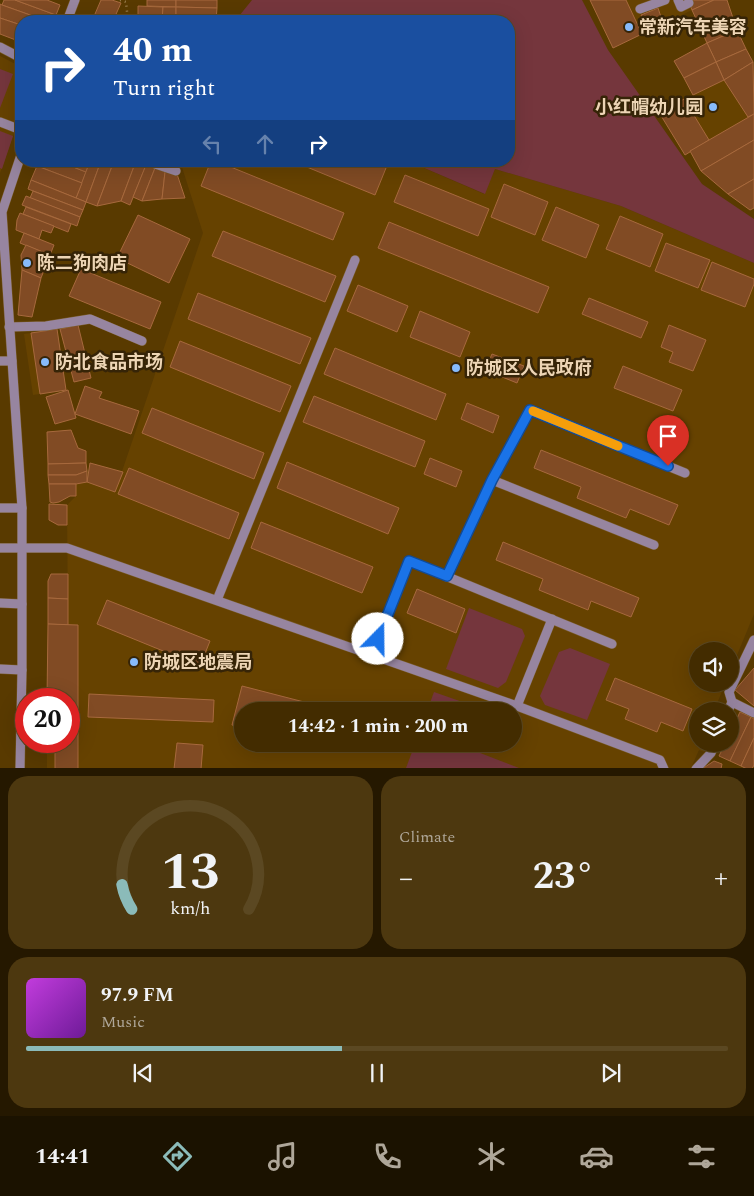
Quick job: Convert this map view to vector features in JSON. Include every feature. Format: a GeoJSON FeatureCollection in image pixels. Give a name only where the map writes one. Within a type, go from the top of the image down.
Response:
{"type":"FeatureCollection","features":[{"type":"Feature","properties":{"kind":"street"},"geometry":{"type":"LineString","coordinates":[[69,15],[75,0]]}},
{"type":"Feature","properties":{"kind":"street"},"geometry":{"type":"LineString","coordinates":[[640,9],[665,0]]}},
{"type":"Feature","properties":{"kind":"street"},"geometry":{"type":"LineString","coordinates":[[678,0],[681,6],[689,3]]}},
{"type":"Feature","properties":{"kind":"street"},"geometry":{"type":"LineString","coordinates":[[0,47],[15,55]]}},
{"type":"Feature","properties":{"kind":"street"},"geometry":{"type":"LineString","coordinates":[[0,122],[15,128]]}},
{"type":"Feature","properties":{"kind":"street"},"geometry":{"type":"LineString","coordinates":[[17,167],[1,211],[22,508],[20,768]]}},
{"type":"Feature","properties":{"kind":"street"},"geometry":{"type":"LineString","coordinates":[[164,167],[176,171]]}},
{"type":"Feature","properties":{"kind":"street"},"geometry":{"type":"LineString","coordinates":[[217,600],[355,260]]}},
{"type":"Feature","properties":{"kind":"street"},"geometry":{"type":"LineString","coordinates":[[10,326],[46,326],[90,319],[142,341]]}},
{"type":"Feature","properties":{"kind":"street"},"geometry":{"type":"LineString","coordinates":[[0,361],[12,361]]}},
{"type":"Feature","properties":{"kind":"street"},"geometry":{"type":"LineString","coordinates":[[447,576],[492,480],[530,410],[685,473]]}},
{"type":"Feature","properties":{"kind":"street"},"geometry":{"type":"LineString","coordinates":[[492,480],[654,545]]}},
{"type":"Feature","properties":{"kind":"street"},"geometry":{"type":"LineString","coordinates":[[0,508],[22,508]]}},
{"type":"Feature","properties":{"kind":"street"},"geometry":{"type":"LineString","coordinates":[[0,548],[67,548],[506,702]]}},
{"type":"Feature","properties":{"kind":"street"},"geometry":{"type":"LineString","coordinates":[[372,655],[409,561],[612,644]]}},
{"type":"Feature","properties":{"kind":"street"},"geometry":{"type":"LineString","coordinates":[[0,604],[22,604]]}},
{"type":"Feature","properties":{"kind":"street"},"geometry":{"type":"LineString","coordinates":[[519,702],[552,619]]}},
{"type":"Feature","properties":{"kind":"street"},"geometry":{"type":"LineString","coordinates":[[732,702],[729,692],[754,640]]}},
{"type":"Feature","properties":{"kind":"street"},"geometry":{"type":"LineString","coordinates":[[0,669],[22,670]]}},
{"type":"Feature","properties":{"kind":"street"},"geometry":{"type":"LineString","coordinates":[[739,706],[754,713]]}},
{"type":"Feature","properties":{"kind":"street"},"geometry":{"type":"LineString","coordinates":[[522,708],[660,760],[664,768]]}},
{"type":"Feature","properties":{"kind":"street"},"geometry":{"type":"LineString","coordinates":[[696,768],[711,752]]}},
{"type":"Feature","properties":{"kind":"path"},"geometry":{"type":"LineString","coordinates":[[120,0],[126,2],[127,15]]}},
{"type":"Feature","properties":{"kind":"shaded area"},"geometry":{"type":"Polygon","coordinates":[[[252,0],[582,0],[608,50],[702,184],[754,219],[754,263],[621,206],[495,169],[485,194],[422,167],[515,167],[515,15],[240,15],[252,0]]]}},
{"type":"Feature","properties":{"kind":"shaded area","name":"常新汽车美容"},"geometry":{"type":"Polygon","coordinates":[[[590,0],[688,0],[692,10],[613,48],[590,0]]]}},
{"type":"Feature","properties":{"kind":"shaded area"},"geometry":{"type":"Polygon","coordinates":[[[0,56],[15,64],[15,131],[0,173],[0,56]]]}},
{"type":"Feature","properties":{"kind":"shaded area","name":"小红帽幼儿园"},"geometry":{"type":"Polygon","coordinates":[[[753,62],[754,114],[685,155],[660,114],[684,99],[724,80],[753,62]]]}},
{"type":"Feature","properties":{"kind":"shaded area"},"geometry":{"type":"Polygon","coordinates":[[[0,69],[13,74],[0,108],[0,69]]]}},
{"type":"Feature","properties":{"kind":"shaded area"},"geometry":{"type":"Polygon","coordinates":[[[0,131],[13,136],[2,169],[0,168],[0,131]]]}},
{"type":"Feature","properties":{"kind":"shaded area","name":"防城区人民政府"},"geometry":{"type":"Polygon","coordinates":[[[182,167],[422,167],[484,194],[495,169],[621,206],[754,263],[754,614],[739,650],[739,642],[689,642],[689,692],[722,692],[718,702],[689,702],[689,752],[698,752],[691,768],[47,768],[47,753],[80,753],[80,688],[47,688],[48,624],[68,624],[67,505],[76,496],[76,484],[87,482],[115,492],[203,233],[182,167]]]}},
{"type":"Feature","properties":{"kind":"shaded area","name":"防北食品市场"},"geometry":{"type":"Polygon","coordinates":[[[57,329],[66,390],[33,395],[24,334],[57,329]]]}},
{"type":"Feature","properties":{"kind":"shaded area"},"geometry":{"type":"Polygon","coordinates":[[[469,608],[522,629],[525,636],[506,682],[498,688],[446,669],[469,608]]]}},
{"type":"Feature","properties":{"kind":"shaded area"},"geometry":{"type":"Polygon","coordinates":[[[570,648],[610,664],[587,720],[545,705],[540,696],[559,652],[570,648]]]}},
{"type":"Feature","properties":{"kind":"shaded area"},"geometry":{"type":"Polygon","coordinates":[[[434,692],[462,702],[430,702],[434,692]]]}},
{"type":"Feature","properties":{"kind":"shaded area"},"geometry":{"type":"Polygon","coordinates":[[[412,752],[478,752],[519,768],[406,768],[412,752]]]}},
{"type":"Feature","properties":{"kind":"building"},"geometry":{"type":"Polygon","coordinates":[[[4,0],[15,0],[56,15],[30,15],[2,5],[4,0]]]}},
{"type":"Feature","properties":{"kind":"building"},"geometry":{"type":"Polygon","coordinates":[[[15,0],[47,0],[60,5],[56,15],[15,0]]]}},
{"type":"Feature","properties":{"kind":"building"},"geometry":{"type":"Polygon","coordinates":[[[101,0],[112,0],[121,3],[116,15],[95,15],[101,0]]]}},
{"type":"Feature","properties":{"kind":"building"},"geometry":{"type":"Polygon","coordinates":[[[147,0],[176,0],[176,7],[147,6],[147,0]]]}},
{"type":"Feature","properties":{"kind":"building"},"geometry":{"type":"Polygon","coordinates":[[[176,0],[217,0],[217,8],[176,7],[176,0]]]}},
{"type":"Feature","properties":{"kind":"building"},"geometry":{"type":"Polygon","coordinates":[[[590,0],[626,0],[642,34],[613,48],[590,0]]]}},
{"type":"Feature","properties":{"kind":"building"},"geometry":{"type":"Polygon","coordinates":[[[688,0],[714,0],[692,10],[688,0]]]}},
{"type":"Feature","properties":{"kind":"building"},"geometry":{"type":"Polygon","coordinates":[[[714,0],[727,0],[737,30],[707,43],[692,10],[714,0]]]}},
{"type":"Feature","properties":{"kind":"building"},"geometry":{"type":"Polygon","coordinates":[[[0,4],[30,15],[15,15],[15,23],[0,18],[0,4]]]}},
{"type":"Feature","properties":{"kind":"building"},"geometry":{"type":"Polygon","coordinates":[[[138,6],[163,7],[162,15],[138,15],[138,6]]]}},
{"type":"Feature","properties":{"kind":"building"},"geometry":{"type":"Polygon","coordinates":[[[163,7],[176,7],[176,15],[162,15],[163,7]]]}},
{"type":"Feature","properties":{"kind":"building"},"geometry":{"type":"Polygon","coordinates":[[[176,7],[217,8],[216,15],[176,15],[176,7]]]}},
{"type":"Feature","properties":{"kind":"building"},"geometry":{"type":"Polygon","coordinates":[[[658,8],[663,23],[648,31],[641,15],[658,8]]]}},
{"type":"Feature","properties":{"kind":"building"},"geometry":{"type":"Polygon","coordinates":[[[0,18],[15,23],[15,40],[0,34],[0,18]]]}},
{"type":"Feature","properties":{"kind":"building"},"geometry":{"type":"Polygon","coordinates":[[[737,30],[746,49],[716,62],[707,43],[737,30]]]}},
{"type":"Feature","properties":{"kind":"building"},"geometry":{"type":"Polygon","coordinates":[[[707,43],[716,62],[684,78],[674,61],[707,43]]]}},
{"type":"Feature","properties":{"kind":"building"},"geometry":{"type":"Polygon","coordinates":[[[746,49],[753,62],[724,80],[716,62],[746,49]]]}},
{"type":"Feature","properties":{"kind":"building"},"geometry":{"type":"Polygon","coordinates":[[[716,62],[724,80],[693,95],[684,78],[716,62]]]}},
{"type":"Feature","properties":{"kind":"building"},"geometry":{"type":"Polygon","coordinates":[[[753,62],[754,114],[748,117],[724,80],[753,62]]]}},
{"type":"Feature","properties":{"kind":"building"},"geometry":{"type":"Polygon","coordinates":[[[684,99],[709,140],[685,155],[660,114],[684,99]]]}},
{"type":"Feature","properties":{"kind":"building"},"geometry":{"type":"Polygon","coordinates":[[[754,114],[754,140],[701,171],[690,151],[754,114]]]}},
{"type":"Feature","properties":{"kind":"building"},"geometry":{"type":"Polygon","coordinates":[[[754,140],[754,179],[728,194],[701,171],[754,140]]]}},
{"type":"Feature","properties":{"kind":"building"},"geometry":{"type":"Polygon","coordinates":[[[37,167],[40,167],[82,183],[76,198],[31,180],[37,167]]]}},
{"type":"Feature","properties":{"kind":"building"},"geometry":{"type":"Polygon","coordinates":[[[40,167],[73,167],[86,172],[82,183],[40,167]]]}},
{"type":"Feature","properties":{"kind":"building"},"geometry":{"type":"Polygon","coordinates":[[[73,167],[88,167],[86,172],[73,167]]]}},
{"type":"Feature","properties":{"kind":"building"},"geometry":{"type":"Polygon","coordinates":[[[88,167],[99,167],[86,202],[76,198],[88,167]]]}},
{"type":"Feature","properties":{"kind":"building"},"geometry":{"type":"Polygon","coordinates":[[[99,167],[112,167],[97,206],[86,202],[99,167]]]}},
{"type":"Feature","properties":{"kind":"building"},"geometry":{"type":"Polygon","coordinates":[[[112,167],[134,167],[121,201],[97,206],[112,167]]]}},
{"type":"Feature","properties":{"kind":"building"},"geometry":{"type":"Polygon","coordinates":[[[134,167],[145,167],[130,205],[121,201],[134,167]]]}},
{"type":"Feature","properties":{"kind":"building"},"geometry":{"type":"Polygon","coordinates":[[[145,167],[155,168],[142,201],[133,197],[145,167]]]}},
{"type":"Feature","properties":{"kind":"building"},"geometry":{"type":"Polygon","coordinates":[[[209,167],[231,167],[344,213],[333,240],[201,186],[209,167]]]}},
{"type":"Feature","properties":{"kind":"building"},"geometry":{"type":"Polygon","coordinates":[[[307,167],[384,167],[386,168],[375,195],[307,167]]]}},
{"type":"Feature","properties":{"kind":"building"},"geometry":{"type":"Polygon","coordinates":[[[155,168],[165,172],[162,199],[142,201],[155,168]]]}},
{"type":"Feature","properties":{"kind":"building"},"geometry":{"type":"Polygon","coordinates":[[[165,172],[177,174],[185,198],[162,199],[165,172]]]}},
{"type":"Feature","properties":{"kind":"building"},"geometry":{"type":"Polygon","coordinates":[[[405,175],[489,209],[478,236],[394,202],[405,175]]]}},
{"type":"Feature","properties":{"kind":"building"},"geometry":{"type":"Polygon","coordinates":[[[754,179],[754,208],[750,210],[728,194],[754,179]]]}},
{"type":"Feature","properties":{"kind":"building"},"geometry":{"type":"Polygon","coordinates":[[[31,180],[86,202],[83,210],[28,189],[31,180]]]}},
{"type":"Feature","properties":{"kind":"building"},"geometry":{"type":"Polygon","coordinates":[[[504,184],[548,202],[535,235],[491,217],[504,184]]]}},
{"type":"Feature","properties":{"kind":"building"},"geometry":{"type":"Polygon","coordinates":[[[33,191],[83,210],[80,217],[30,198],[33,191]]]}},
{"type":"Feature","properties":{"kind":"building"},"geometry":{"type":"Polygon","coordinates":[[[26,196],[80,217],[77,226],[22,205],[26,196]]]}},
{"type":"Feature","properties":{"kind":"building"},"geometry":{"type":"Polygon","coordinates":[[[26,207],[71,224],[68,232],[23,214],[26,207]]]}},
{"type":"Feature","properties":{"kind":"building"},"geometry":{"type":"Polygon","coordinates":[[[556,207],[599,225],[586,258],[542,240],[556,207]]]}},
{"type":"Feature","properties":{"kind":"building"},"geometry":{"type":"Polygon","coordinates":[[[20,213],[54,226],[51,233],[42,230],[39,239],[16,230],[20,213]]]}},
{"type":"Feature","properties":{"kind":"building"},"geometry":{"type":"Polygon","coordinates":[[[138,215],[190,239],[169,283],[117,258],[138,215]]]}},
{"type":"Feature","properties":{"kind":"building"},"geometry":{"type":"Polygon","coordinates":[[[620,216],[663,234],[650,267],[606,249],[620,216]]]}},
{"type":"Feature","properties":{"kind":"building"},"geometry":{"type":"Polygon","coordinates":[[[389,222],[549,287],[538,313],[378,248],[389,222]]]}},
{"type":"Feature","properties":{"kind":"building"},"geometry":{"type":"Polygon","coordinates":[[[223,231],[336,276],[325,302],[212,256],[223,231]]]}},
{"type":"Feature","properties":{"kind":"building"},"geometry":{"type":"Polygon","coordinates":[[[24,233],[54,245],[50,255],[20,243],[24,233]]]}},
{"type":"Feature","properties":{"kind":"building"},"geometry":{"type":"Polygon","coordinates":[[[666,243],[710,260],[698,288],[655,271],[666,243]]]}},
{"type":"Feature","properties":{"kind":"building"},"geometry":{"type":"Polygon","coordinates":[[[26,245],[50,255],[41,278],[22,270],[21,255],[26,245]]]}},
{"type":"Feature","properties":{"kind":"building"},"geometry":{"type":"Polygon","coordinates":[[[712,262],[754,279],[754,284],[745,307],[701,290],[712,262]]]}},
{"type":"Feature","properties":{"kind":"building"},"geometry":{"type":"Polygon","coordinates":[[[81,269],[161,302],[150,329],[69,296],[81,269]]]}},
{"type":"Feature","properties":{"kind":"building"},"geometry":{"type":"Polygon","coordinates":[[[22,270],[41,278],[32,317],[18,315],[22,270]]]}},
{"type":"Feature","properties":{"kind":"building"},"geometry":{"type":"Polygon","coordinates":[[[358,285],[408,306],[397,332],[347,311],[358,285]]]}},
{"type":"Feature","properties":{"kind":"building"},"geometry":{"type":"Polygon","coordinates":[[[198,293],[311,338],[300,364],[188,319],[198,293]]]}},
{"type":"Feature","properties":{"kind":"building"},"geometry":{"type":"Polygon","coordinates":[[[589,298],[648,322],[641,338],[582,314],[589,298]]]}},
{"type":"Feature","properties":{"kind":"building"},"geometry":{"type":"Polygon","coordinates":[[[420,311],[470,332],[460,357],[410,337],[420,311]]]}},
{"type":"Feature","properties":{"kind":"building"},"geometry":{"type":"Polygon","coordinates":[[[78,325],[91,378],[74,382],[60,329],[78,325]]]}},
{"type":"Feature","properties":{"kind":"building"},"geometry":{"type":"Polygon","coordinates":[[[669,325],[706,340],[693,371],[669,362],[673,352],[661,347],[669,325]]]}},
{"type":"Feature","properties":{"kind":"building","name":"防北食品市场"},"geometry":{"type":"Polygon","coordinates":[[[57,329],[66,390],[40,394],[31,333],[57,329]]]}},
{"type":"Feature","properties":{"kind":"building"},"geometry":{"type":"Polygon","coordinates":[[[180,341],[291,386],[280,412],[170,367],[180,341]]]}},
{"type":"Feature","properties":{"kind":"building"},"geometry":{"type":"Polygon","coordinates":[[[335,348],[446,394],[436,420],[324,374],[335,348]]]}},
{"type":"Feature","properties":{"kind":"building"},"geometry":{"type":"Polygon","coordinates":[[[492,354],[524,366],[517,383],[485,370],[492,354]]]}},
{"type":"Feature","properties":{"kind":"building"},"geometry":{"type":"Polygon","coordinates":[[[623,366],[682,390],[673,411],[614,388],[623,366]]]}},
{"type":"Feature","properties":{"kind":"building"},"geometry":{"type":"Polygon","coordinates":[[[85,386],[102,392],[99,398],[139,411],[131,434],[75,414],[85,386]]]}},
{"type":"Feature","properties":{"kind":"building"},"geometry":{"type":"Polygon","coordinates":[[[68,390],[76,418],[55,424],[46,397],[68,390]]]}},
{"type":"Feature","properties":{"kind":"building"},"geometry":{"type":"Polygon","coordinates":[[[314,396],[425,441],[415,467],[303,422],[314,396]]]}},
{"type":"Feature","properties":{"kind":"building"},"geometry":{"type":"Polygon","coordinates":[[[467,403],[499,416],[493,433],[461,419],[467,403]]]}},
{"type":"Feature","properties":{"kind":"building"},"geometry":{"type":"Polygon","coordinates":[[[152,408],[264,453],[254,479],[142,433],[152,408]]]}},
{"type":"Feature","properties":{"kind":"building"},"geometry":{"type":"Polygon","coordinates":[[[71,430],[78,448],[86,451],[86,463],[48,464],[47,432],[71,430]]]}},
{"type":"Feature","properties":{"kind":"building"},"geometry":{"type":"Polygon","coordinates":[[[541,450],[678,505],[669,525],[630,509],[626,518],[577,498],[581,487],[534,468],[541,450]]]}},
{"type":"Feature","properties":{"kind":"building"},"geometry":{"type":"Polygon","coordinates":[[[430,458],[462,471],[456,487],[424,474],[430,458]]]}},
{"type":"Feature","properties":{"kind":"building"},"geometry":{"type":"Polygon","coordinates":[[[287,462],[399,508],[388,534],[277,488],[287,462]]]}},
{"type":"Feature","properties":{"kind":"building"},"geometry":{"type":"Polygon","coordinates":[[[86,463],[87,471],[76,475],[48,475],[48,464],[86,463]]]}},
{"type":"Feature","properties":{"kind":"building"},"geometry":{"type":"Polygon","coordinates":[[[90,463],[123,472],[115,492],[87,482],[90,463]]]}},
{"type":"Feature","properties":{"kind":"building"},"geometry":{"type":"Polygon","coordinates":[[[129,468],[239,513],[229,539],[118,494],[129,468]]]}},
{"type":"Feature","properties":{"kind":"building"},"geometry":{"type":"Polygon","coordinates":[[[87,471],[87,482],[49,484],[48,475],[76,475],[87,471]]]}},
{"type":"Feature","properties":{"kind":"building"},"geometry":{"type":"Polygon","coordinates":[[[49,484],[76,484],[76,496],[70,496],[59,502],[50,502],[49,484]]]}},
{"type":"Feature","properties":{"kind":"building"},"geometry":{"type":"Polygon","coordinates":[[[49,504],[67,505],[67,525],[58,525],[49,520],[49,504]]]}},
{"type":"Feature","properties":{"kind":"building"},"geometry":{"type":"Polygon","coordinates":[[[261,522],[373,567],[362,593],[251,548],[261,522]]]}},
{"type":"Feature","properties":{"kind":"building"},"geometry":{"type":"Polygon","coordinates":[[[503,542],[639,598],[631,617],[591,601],[588,610],[539,590],[543,579],[496,560],[503,542]]]}},
{"type":"Feature","properties":{"kind":"building"},"geometry":{"type":"Polygon","coordinates":[[[51,574],[68,574],[68,599],[48,598],[48,581],[51,574]]]}},
{"type":"Feature","properties":{"kind":"building"},"geometry":{"type":"Polygon","coordinates":[[[417,589],[465,609],[456,633],[407,613],[417,589]]]}},
{"type":"Feature","properties":{"kind":"building"},"geometry":{"type":"Polygon","coordinates":[[[48,598],[68,599],[68,625],[48,624],[48,598]]]}},
{"type":"Feature","properties":{"kind":"building"},"geometry":{"type":"Polygon","coordinates":[[[107,600],[210,641],[200,666],[97,624],[107,600]]]}},
{"type":"Feature","properties":{"kind":"building"},"geometry":{"type":"Polygon","coordinates":[[[48,624],[78,625],[78,688],[47,688],[48,624]]]}},
{"type":"Feature","properties":{"kind":"building"},"geometry":{"type":"Polygon","coordinates":[[[754,668],[754,706],[737,692],[739,692],[739,685],[754,668]]]}},
{"type":"Feature","properties":{"kind":"building"},"geometry":{"type":"Polygon","coordinates":[[[615,678],[689,708],[689,716],[683,731],[661,722],[657,732],[625,719],[629,709],[606,700],[615,678]]]}},
{"type":"Feature","properties":{"kind":"building"},"geometry":{"type":"Polygon","coordinates":[[[242,686],[304,702],[238,702],[242,686]]]}},
{"type":"Feature","properties":{"kind":"building"},"geometry":{"type":"Polygon","coordinates":[[[89,694],[214,700],[213,722],[88,717],[89,694]]]}},
{"type":"Feature","properties":{"kind":"building"},"geometry":{"type":"Polygon","coordinates":[[[740,712],[751,717],[739,742],[740,712]]]}},
{"type":"Feature","properties":{"kind":"building"},"geometry":{"type":"Polygon","coordinates":[[[751,717],[754,719],[754,738],[741,766],[730,761],[734,752],[739,752],[739,742],[751,717]]]}},
{"type":"Feature","properties":{"kind":"building"},"geometry":{"type":"Polygon","coordinates":[[[754,738],[754,765],[752,768],[741,766],[754,738]]]}},
{"type":"Feature","properties":{"kind":"building"},"geometry":{"type":"Polygon","coordinates":[[[177,743],[203,745],[201,768],[174,768],[177,743]]]}},
{"type":"Feature","properties":{"kind":"building"},"geometry":{"type":"Polygon","coordinates":[[[721,752],[734,752],[730,761],[719,756],[721,752]]]}},
{"type":"Feature","properties":{"kind":"building"},"geometry":{"type":"Polygon","coordinates":[[[55,753],[78,753],[78,768],[55,768],[55,753]]]}},
{"type":"Feature","properties":{"kind":"building"},"geometry":{"type":"Polygon","coordinates":[[[714,761],[722,764],[721,768],[704,768],[714,761]]]}},
{"type":"Feature","properties":{"kind":"slow traffic"},"geometry":{"type":"LineString","coordinates":[[533,411],[618,446]]}},
{"type":"Feature","properties":{"kind":"place","name":"常新汽车美容"},"geometry":{"type":"Point","coordinates":[629,27]}},
{"type":"Feature","properties":{"kind":"place","name":"小红帽幼儿园"},"geometry":{"type":"Point","coordinates":[713,107]}},
{"type":"Feature","properties":{"kind":"place","name":"陈二狗肉店"},"geometry":{"type":"Point","coordinates":[27,263]}},
{"type":"Feature","properties":{"kind":"place","name":"防北食品市场"},"geometry":{"type":"Point","coordinates":[45,362]}},
{"type":"Feature","properties":{"kind":"place","name":"防城区人民政府"},"geometry":{"type":"Point","coordinates":[456,368]}},
{"type":"Feature","properties":{"kind":"place","name":"防城区地震局"},"geometry":{"type":"Point","coordinates":[134,662]}},
{"type":"Feature","properties":{"kind":"route"},"geometry":{"type":"LineString","coordinates":[[378,639],[409,561],[447,576],[492,480],[530,410],[668,466]]}}]}
